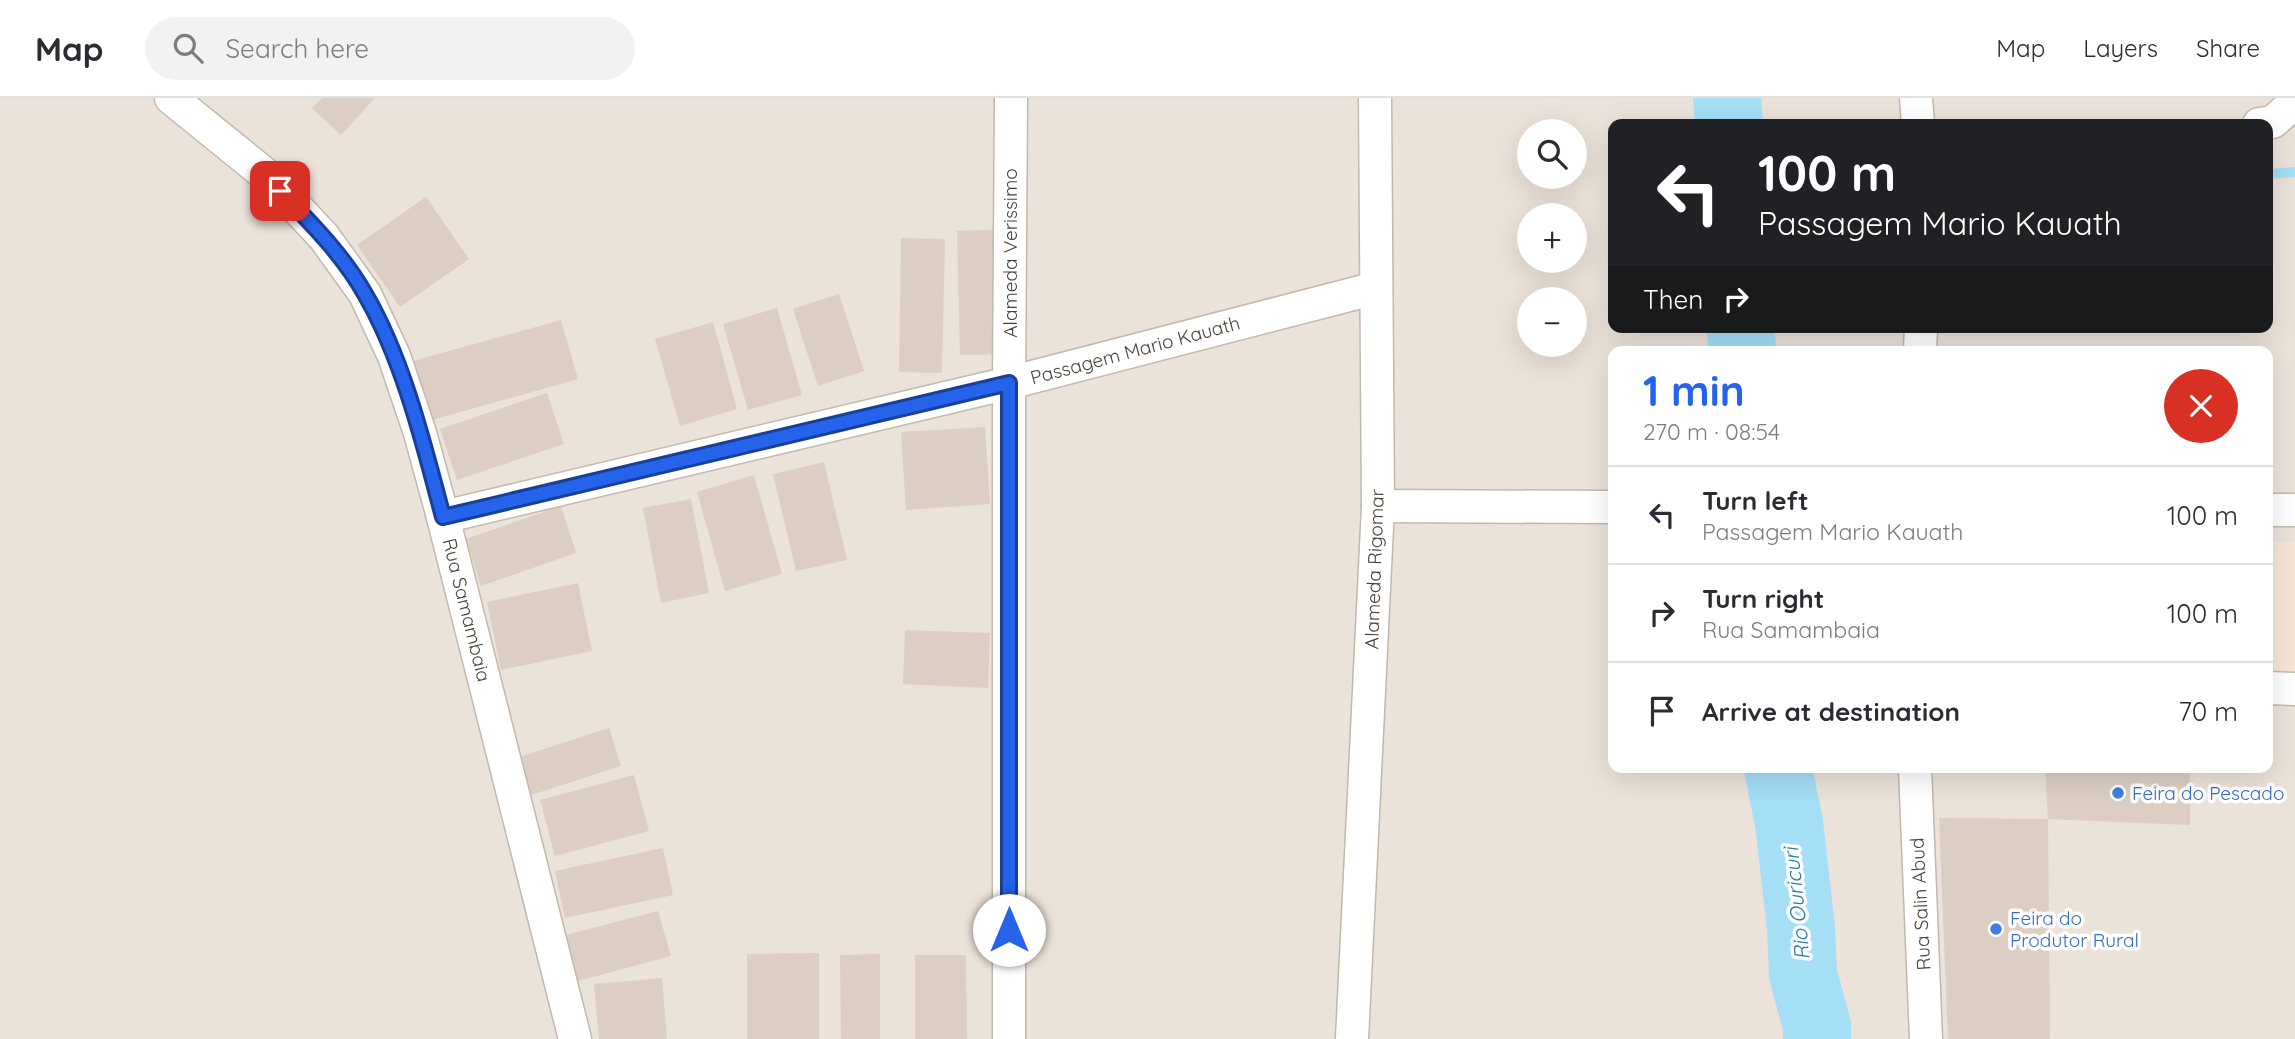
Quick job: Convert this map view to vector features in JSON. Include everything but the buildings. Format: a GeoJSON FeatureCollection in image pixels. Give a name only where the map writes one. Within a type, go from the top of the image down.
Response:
{"type":"FeatureCollection","features":[{"type":"Feature","properties":{"kind":"street","name":"Rua Samambaia"},"geometry":{"type":"LineString","coordinates":[[171,98],[266,175],[324,237],[365,294],[394,356],[420,433],[443,517],[575,1039]]}},
{"type":"Feature","properties":{"kind":"street","name":"Alameda Verissimo"},"geometry":{"type":"LineString","coordinates":[[1009,1039],[1011,98]]}},
{"type":"Feature","properties":{"kind":"street","name":"Alameda Rigomar"},"geometry":{"type":"LineString","coordinates":[[1352,1039],[1378,506],[1375,98]]}},
{"type":"Feature","properties":{"kind":"street"},"geometry":{"type":"LineString","coordinates":[[1916,98],[1918,119]]}},
{"type":"Feature","properties":{"kind":"street"},"geometry":{"type":"LineString","coordinates":[[2273,122],[2295,102]]}},
{"type":"Feature","properties":{"kind":"street","name":"Passagem Mario Kauath"},"geometry":{"type":"LineString","coordinates":[[443,517],[1009,383],[1376,288]]}},
{"type":"Feature","properties":{"kind":"street"},"geometry":{"type":"LineString","coordinates":[[1378,506],[1608,507]]}},
{"type":"Feature","properties":{"kind":"street"},"geometry":{"type":"LineString","coordinates":[[2273,510],[2295,510]]}},
{"type":"Feature","properties":{"kind":"street"},"geometry":{"type":"LineString","coordinates":[[2273,688],[2295,689]]}},
{"type":"Feature","properties":{"kind":"street","name":"Rua Salin Abud"},"geometry":{"type":"LineString","coordinates":[[1914,773],[1926,1039]]}},
{"type":"Feature","properties":{"kind":"shaded area"},"geometry":{"type":"Polygon","coordinates":[[[0,98],[2295,98],[2295,1039],[0,1039],[0,98]]]}},
{"type":"Feature","properties":{"kind":"shaded area"},"geometry":{"type":"Polygon","coordinates":[[[2273,541],[2295,541],[2295,676],[2273,674],[2273,541]]]}},
{"type":"Feature","properties":{"kind":"waterway","name":"Rio Ouricuri"},"geometry":{"type":"LineString","coordinates":[[1727,98],[1729,119]]}},
{"type":"Feature","properties":{"kind":"waterway"},"geometry":{"type":"LineString","coordinates":[[2273,174],[2295,172]]}},
{"type":"Feature","properties":{"kind":"waterway","name":"Rio Ouricuri"},"geometry":{"type":"LineString","coordinates":[[1741,333],[1742,346]]}},
{"type":"Feature","properties":{"kind":"waterway","name":"Rio Ouricuri"},"geometry":{"type":"LineString","coordinates":[[1779,773],[1789,823],[1801,928],[1803,974],[1817,1026],[1817,1039]]}},
{"type":"Feature","properties":{"kind":"place","name":"Feira do Pescado"},"geometry":{"type":"Point","coordinates":[2118,793]}},
{"type":"Feature","properties":{"kind":"place","name":"Feira do Produtor Rural"},"geometry":{"type":"Point","coordinates":[1996,929]}},
{"type":"Feature","properties":{"kind":"route"},"geometry":{"type":"LineString","coordinates":[[280,191],[324,237],[365,294],[394,356],[420,433],[443,517],[1009,383],[1009,930]]}}]}
